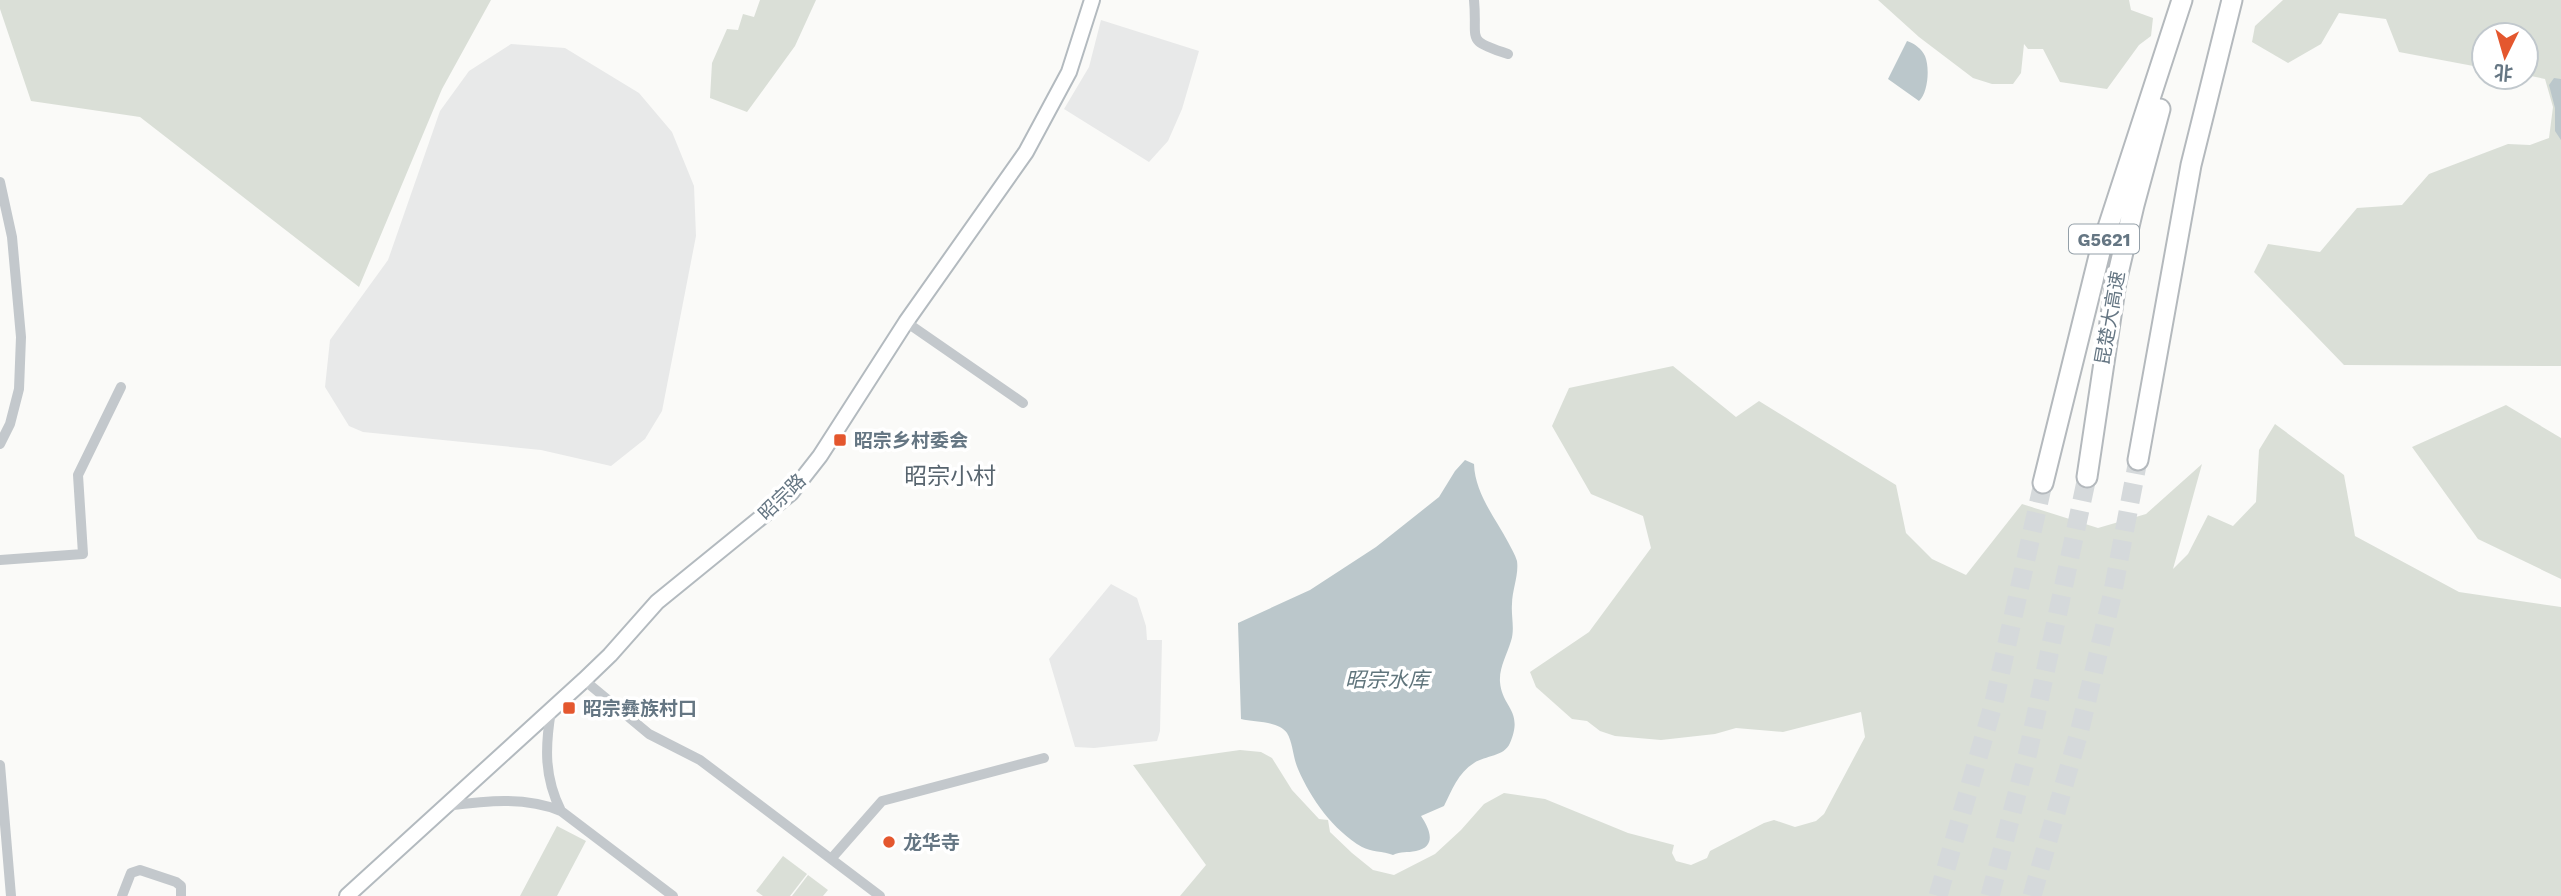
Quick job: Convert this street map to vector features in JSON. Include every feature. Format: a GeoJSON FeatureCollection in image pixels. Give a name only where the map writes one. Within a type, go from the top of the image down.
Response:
{"type":"FeatureCollection","features":[{"type":"Feature","properties":{"kind":"highway","name":"G5621"},"geometry":{"type":"LineString","coordinates":[[2043,482],[2100,252],[2182,0]]}},
{"type":"Feature","properties":{"kind":"highway","name":"昆楚大高速"},"geometry":{"type":"LineString","coordinates":[[2087,477],[2114,292],[2141,179],[2190,0]]}},
{"type":"Feature","properties":{"kind":"highway"},"geometry":{"type":"LineString","coordinates":[[2138,460],[2191,165],[2232,0]]}},
{"type":"Feature","properties":{"kind":"street","name":"昭宗路"},"geometry":{"type":"LineString","coordinates":[[348,896],[584,680],[657,602],[791,493],[821,456],[906,322],[1026,152],[1058,97],[1069,72],[1092,0]]}},
{"type":"Feature","properties":{"kind":"street"},"geometry":{"type":"LineString","coordinates":[[1474,0],[1474,36],[1481,46],[1508,54]]}},
{"type":"Feature","properties":{"kind":"street"},"geometry":{"type":"LineString","coordinates":[[0,182],[12,237],[21,337],[19,389],[10,424],[0,444]]}},
{"type":"Feature","properties":{"kind":"street"},"geometry":{"type":"LineString","coordinates":[[906,322],[1023,403]]}},
{"type":"Feature","properties":{"kind":"street"},"geometry":{"type":"LineString","coordinates":[[0,560],[83,554],[78,475],[121,387]]}},
{"type":"Feature","properties":{"kind":"street"},"geometry":{"type":"LineString","coordinates":[[584,680],[649,734],[700,760],[880,896]]}},
{"type":"Feature","properties":{"kind":"street"},"geometry":{"type":"LineString","coordinates":[[551,711],[546,760],[553,794],[561,811]]}},
{"type":"Feature","properties":{"kind":"street"},"geometry":{"type":"LineString","coordinates":[[831,859],[882,801],[1044,758]]}},
{"type":"Feature","properties":{"kind":"street"},"geometry":{"type":"LineString","coordinates":[[0,765],[10,896]]}},
{"type":"Feature","properties":{"kind":"street"},"geometry":{"type":"LineString","coordinates":[[446,806],[491,801],[544,804],[561,811],[673,896]]}},
{"type":"Feature","properties":{"kind":"street"},"geometry":{"type":"LineString","coordinates":[[122,896],[131,873],[140,870],[176,882],[181,886],[181,896]]}},
{"type":"Feature","properties":{"kind":"shaded area"},"geometry":{"type":"Polygon","coordinates":[[[0,0],[491,0],[442,89],[359,287],[140,117],[31,101],[0,9],[0,0]]]}},
{"type":"Feature","properties":{"kind":"shaded area"},"geometry":{"type":"Polygon","coordinates":[[[760,0],[816,0],[795,46],[747,112],[710,98],[712,63],[727,29],[738,30],[743,14],[754,17],[760,0]]]}},
{"type":"Feature","properties":{"kind":"shaded area"},"geometry":{"type":"Polygon","coordinates":[[[1878,0],[2129,0],[2131,10],[2153,18],[2151,36],[2139,45],[2107,89],[2060,82],[2043,49],[2028,49],[2024,44],[2021,73],[2013,84],[1992,84],[1973,78],[1919,37],[1878,0]]]}},
{"type":"Feature","properties":{"kind":"shaded area"},"geometry":{"type":"Polygon","coordinates":[[[2283,0],[2561,0],[2561,366],[2344,365],[2254,272],[2268,244],[2320,252],[2357,208],[2402,205],[2429,174],[2508,144],[2530,145],[2549,138],[2553,107],[2545,79],[2540,78],[2540,21],[2470,21],[2470,65],[2399,52],[2386,19],[2339,13],[2321,44],[2288,63],[2252,42],[2255,26],[2283,0]]]}},
{"type":"Feature","properties":{"kind":"shaded area"},"geometry":{"type":"Polygon","coordinates":[[[1101,20],[1199,51],[1182,109],[1168,141],[1149,162],[1064,109],[1089,67],[1101,20]]]}},
{"type":"Feature","properties":{"kind":"shaded area"},"geometry":{"type":"Polygon","coordinates":[[[511,44],[565,48],[639,93],[672,132],[694,186],[696,236],[662,411],[645,439],[611,466],[541,450],[363,432],[349,426],[325,387],[330,340],[388,260],[440,111],[469,71],[511,44]]]}},
{"type":"Feature","properties":{"kind":"shaded area"},"geometry":{"type":"Polygon","coordinates":[[[1673,366],[1736,417],[1759,401],[1896,485],[1906,533],[1932,559],[1966,575],[2022,504],[2098,528],[2146,514],[2202,464],[2173,569],[2188,554],[2208,515],[2233,526],[2256,502],[2259,450],[2275,424],[2344,475],[2355,536],[2459,592],[2561,607],[2561,896],[1180,896],[1206,865],[1133,765],[1240,750],[1261,752],[1272,758],[1292,790],[1319,819],[1328,820],[1330,832],[1352,853],[1373,870],[1394,875],[1435,854],[1484,804],[1504,793],[1545,799],[1628,833],[1674,845],[1672,853],[1676,861],[1691,865],[1707,858],[1710,851],[1764,823],[1774,820],[1795,827],[1816,821],[1824,814],[1865,737],[1861,712],[1783,732],[1736,728],[1715,734],[1661,740],[1615,736],[1600,731],[1587,721],[1572,719],[1536,687],[1530,672],[1589,632],[1651,548],[1643,516],[1591,494],[1552,426],[1569,388],[1673,366]]]}},
{"type":"Feature","properties":{"kind":"shaded area"},"geometry":{"type":"Polygon","coordinates":[[[2506,405],[2561,438],[2561,579],[2478,539],[2412,447],[2506,405]]]}},
{"type":"Feature","properties":{"kind":"shaded area"},"geometry":{"type":"Polygon","coordinates":[[[1111,584],[1137,598],[1146,626],[1147,640],[1162,640],[1160,731],[1157,741],[1094,748],[1075,747],[1049,659],[1111,584]]]}},
{"type":"Feature","properties":{"kind":"shaded area"},"geometry":{"type":"Polygon","coordinates":[[[557,826],[586,841],[557,896],[520,896],[557,826]]]}},
{"type":"Feature","properties":{"kind":"shaded area"},"geometry":{"type":"Polygon","coordinates":[[[783,856],[807,874],[790,896],[763,896],[756,891],[783,856]]]}},
{"type":"Feature","properties":{"kind":"shaded area"},"geometry":{"type":"Polygon","coordinates":[[[808,875],[828,890],[823,896],[792,896],[808,875]]]}},
{"type":"Feature","properties":{"kind":"water"},"geometry":{"type":"Polygon","coordinates":[[[1907,41],[1924,53],[1927,61],[1926,86],[1919,101],[1888,79],[1907,41]]]}},
{"type":"Feature","properties":{"kind":"water"},"geometry":{"type":"Polygon","coordinates":[[[2554,78],[2561,79],[2561,140],[2555,131],[2555,108],[2549,85],[2554,78]]]}},
{"type":"Feature","properties":{"kind":"water","name":"昭宗水库"},"geometry":{"type":"Polygon","coordinates":[[[1465,460],[1474,464],[1482,495],[1517,561],[1512,599],[1512,636],[1500,677],[1502,691],[1514,716],[1514,732],[1504,751],[1468,767],[1456,782],[1444,806],[1421,816],[1430,836],[1423,849],[1393,855],[1369,850],[1351,840],[1332,823],[1316,802],[1296,765],[1287,733],[1272,724],[1241,719],[1238,623],[1310,590],[1376,547],[1439,497],[1465,460]]]}},
{"type":"Feature","properties":{"kind":"tunnel"},"geometry":{"type":"LineString","coordinates":[[2032,896],[2080,729],[2112,596],[2138,460]]}},
{"type":"Feature","properties":{"kind":"tunnel"},"geometry":{"type":"LineString","coordinates":[[1990,896],[2028,752],[2087,477]]}},
{"type":"Feature","properties":{"kind":"tunnel"},"geometry":{"type":"LineString","coordinates":[[1938,896],[1994,702],[2043,483]]}},
{"type":"Feature","properties":{"kind":"place","name":"昭宗乡村委会"},"geometry":{"type":"Point","coordinates":[840,440]}},
{"type":"Feature","properties":{"kind":"place","name":"昭宗彝族村口"},"geometry":{"type":"Point","coordinates":[569,708]}},
{"type":"Feature","properties":{"kind":"place","name":"龙华寺"},"geometry":{"type":"Point","coordinates":[889,842]}},
{"type":"Feature","properties":{"kind":"district","name":"昭宗小村"},"geometry":{"type":"Point","coordinates":[950,476]}}]}
